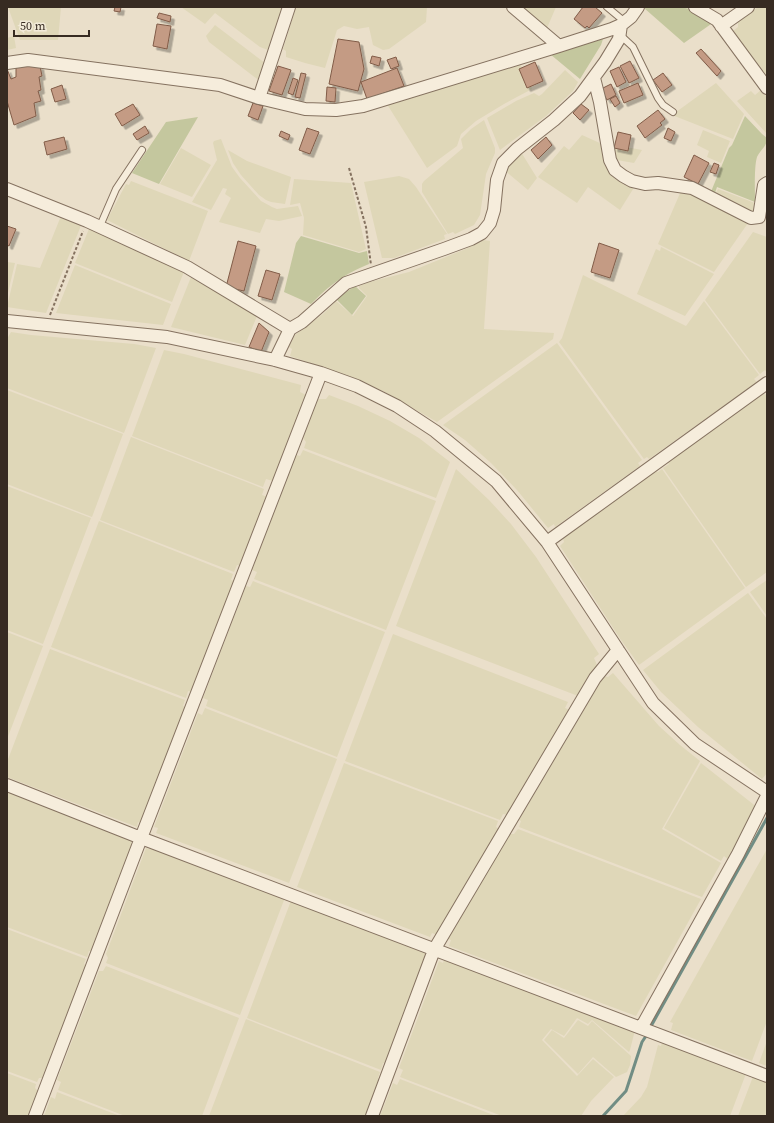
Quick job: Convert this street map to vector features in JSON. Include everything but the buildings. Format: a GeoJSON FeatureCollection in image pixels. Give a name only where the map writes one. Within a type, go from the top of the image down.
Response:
{"type":"FeatureCollection","features":[{"type":"Feature","properties":{"kind":"street"},"geometry":{"type":"LineString","coordinates":[[259,98],[289,7]]}},
{"type":"Feature","properties":{"kind":"street"},"geometry":{"type":"LineString","coordinates":[[512,7],[559,46]]}},
{"type":"Feature","properties":{"kind":"street"},"geometry":{"type":"LineString","coordinates":[[275,360],[290,330],[302,322],[346,283],[444,249],[471,239],[482,233],[490,223],[494,210],[496,180],[503,163],[517,148],[554,120],[580,96],[605,62],[618,39],[622,27],[638,7]]}},
{"type":"Feature","properties":{"kind":"street"},"geometry":{"type":"LineString","coordinates":[[695,7],[717,20],[767,88]]}},
{"type":"Feature","properties":{"kind":"street"},"geometry":{"type":"LineString","coordinates":[[721,26],[748,7]]}},
{"type":"Feature","properties":{"kind":"street"},"geometry":{"type":"LineString","coordinates":[[7,62],[28,60],[220,85],[259,98],[305,109],[336,110],[363,106],[622,27]]}},
{"type":"Feature","properties":{"kind":"street"},"geometry":{"type":"LineString","coordinates":[[594,78],[600,102],[610,160],[616,170],[623,176],[632,181],[645,184],[658,183],[692,188],[751,218],[759,217],[764,185],[767,183]]}},
{"type":"Feature","properties":{"kind":"street"},"geometry":{"type":"LineString","coordinates":[[7,189],[100,226],[187,267],[290,330]]}},
{"type":"Feature","properties":{"kind":"street"},"geometry":{"type":"LineString","coordinates":[[7,321],[167,337],[275,360],[321,373],[357,386],[397,406],[435,431],[496,481],[547,542],[653,703],[695,744],[767,792]]}},
{"type":"Feature","properties":{"kind":"street"},"geometry":{"type":"LineString","coordinates":[[35,1116],[321,373]]}},
{"type":"Feature","properties":{"kind":"street"},"geometry":{"type":"LineString","coordinates":[[547,542],[767,383]]}},
{"type":"Feature","properties":{"kind":"street"},"geometry":{"type":"LineString","coordinates":[[372,1116],[434,950],[595,678],[618,650]]}},
{"type":"Feature","properties":{"kind":"street"},"geometry":{"type":"LineString","coordinates":[[7,785],[141,838],[767,1076]]}},
{"type":"Feature","properties":{"kind":"street"},"geometry":{"type":"LineString","coordinates":[[647,1030],[767,796]]}},
{"type":"Feature","properties":{"kind":"lane"},"geometry":{"type":"LineString","coordinates":[[607,7],[622,27],[658,98],[663,105],[673,112]]}},
{"type":"Feature","properties":{"kind":"lane"},"geometry":{"type":"LineString","coordinates":[[100,226],[116,189],[142,150]]}},
{"type":"Feature","properties":{"kind":"path"},"geometry":{"type":"LineString","coordinates":[[349,168],[366,227],[372,274]]}},
{"type":"Feature","properties":{"kind":"path"},"geometry":{"type":"LineString","coordinates":[[46,325],[87,221]]}},
{"type":"Feature","properties":{"kind":"shaded area"},"geometry":{"type":"Polygon","coordinates":[[[8,7],[61,7],[58,40],[20,40],[8,7]]]}},
{"type":"Feature","properties":{"kind":"shaded area"},"geometry":{"type":"Polygon","coordinates":[[[181,7],[284,7],[273,45],[270,45],[268,50],[260,47],[215,13],[205,24],[181,7]]]}},
{"type":"Feature","properties":{"kind":"shaded area"},"geometry":{"type":"Polygon","coordinates":[[[296,7],[427,7],[426,22],[389,49],[383,50],[373,45],[369,27],[357,29],[344,26],[337,30],[325,68],[286,57],[286,51],[283,49],[296,7]]]}},
{"type":"Feature","properties":{"kind":"shaded area"},"geometry":{"type":"Polygon","coordinates":[[[521,7],[556,7],[547,28],[521,7]]]}},
{"type":"Feature","properties":{"kind":"shaded area"},"geometry":{"type":"Polygon","coordinates":[[[758,7],[767,7],[767,78],[733,31],[738,27],[738,22],[758,7]]]}},
{"type":"Feature","properties":{"kind":"shaded area"},"geometry":{"type":"Polygon","coordinates":[[[215,25],[265,63],[261,82],[209,42],[206,36],[215,25]]]}},
{"type":"Feature","properties":{"kind":"shaded area"},"geometry":{"type":"Polygon","coordinates":[[[14,36],[16,48],[7,50],[7,38],[14,36]]]}},
{"type":"Feature","properties":{"kind":"shaded area"},"geometry":{"type":"Polygon","coordinates":[[[519,62],[532,89],[476,121],[461,134],[457,146],[427,168],[385,101],[519,62]]]}},
{"type":"Feature","properties":{"kind":"shaded area"},"geometry":{"type":"Polygon","coordinates":[[[565,70],[578,82],[573,91],[546,116],[500,150],[487,118],[516,101],[534,93],[539,96],[565,70]]]}},
{"type":"Feature","properties":{"kind":"shaded area"},"geometry":{"type":"Polygon","coordinates":[[[716,83],[744,114],[733,139],[672,115],[716,83]]]}},
{"type":"Feature","properties":{"kind":"shaded area"},"geometry":{"type":"Polygon","coordinates":[[[761,90],[767,97],[767,134],[737,101],[751,91],[755,95],[761,90]]]}},
{"type":"Feature","properties":{"kind":"shaded area"},"geometry":{"type":"Polygon","coordinates":[[[484,120],[495,148],[495,153],[486,174],[480,215],[474,225],[455,234],[453,232],[448,234],[422,192],[422,184],[463,148],[461,139],[471,129],[484,120]]]}},
{"type":"Feature","properties":{"kind":"shaded area"},"geometry":{"type":"Polygon","coordinates":[[[703,130],[730,141],[721,163],[707,157],[709,151],[697,145],[703,130]]]}},
{"type":"Feature","properties":{"kind":"shaded area"},"geometry":{"type":"Polygon","coordinates":[[[582,135],[602,144],[605,162],[608,169],[612,174],[635,186],[620,210],[588,187],[577,203],[538,177],[564,146],[569,150],[582,135]]]}},
{"type":"Feature","properties":{"kind":"shaded area"},"geometry":{"type":"Polygon","coordinates":[[[221,139],[232,167],[261,201],[277,209],[298,206],[302,216],[279,221],[266,219],[260,233],[219,222],[231,198],[225,194],[227,189],[223,188],[211,210],[192,202],[217,160],[213,143],[214,141],[221,139]]]}},
{"type":"Feature","properties":{"kind":"shaded area"},"geometry":{"type":"Polygon","coordinates":[[[609,144],[642,150],[634,163],[611,159],[609,144]]]}},
{"type":"Feature","properties":{"kind":"shaded area"},"geometry":{"type":"Polygon","coordinates":[[[181,148],[211,165],[192,197],[160,184],[181,148]]]}},
{"type":"Feature","properties":{"kind":"shaded area"},"geometry":{"type":"Polygon","coordinates":[[[228,150],[247,161],[291,177],[285,204],[271,202],[259,195],[241,175],[233,163],[228,150]]]}},
{"type":"Feature","properties":{"kind":"shaded area"},"geometry":{"type":"Polygon","coordinates":[[[521,152],[537,178],[528,190],[504,170],[521,152]]]}},
{"type":"Feature","properties":{"kind":"shaded area"},"geometry":{"type":"Polygon","coordinates":[[[399,176],[409,179],[416,187],[447,234],[444,235],[445,239],[394,258],[382,258],[364,182],[399,176]]]}},
{"type":"Feature","properties":{"kind":"shaded area"},"geometry":{"type":"Polygon","coordinates":[[[294,179],[351,183],[366,249],[359,252],[303,235],[304,218],[300,203],[290,205],[294,179]]]}},
{"type":"Feature","properties":{"kind":"shaded area"},"geometry":{"type":"Polygon","coordinates":[[[131,181],[208,211],[189,261],[107,220],[126,184],[129,185],[131,181]]]}},
{"type":"Feature","properties":{"kind":"shaded area"},"geometry":{"type":"Polygon","coordinates":[[[718,189],[755,203],[753,215],[714,196],[718,189]]]}},
{"type":"Feature","properties":{"kind":"shaded area"},"geometry":{"type":"Polygon","coordinates":[[[681,191],[689,193],[748,223],[714,272],[658,244],[681,191]]]}},
{"type":"Feature","properties":{"kind":"shaded area"},"geometry":{"type":"Polygon","coordinates":[[[61,216],[82,223],[46,313],[7,307],[17,264],[40,268],[61,216]]]}},
{"type":"Feature","properties":{"kind":"shaded area"},"geometry":{"type":"Polygon","coordinates":[[[91,224],[185,269],[172,302],[75,263],[91,224]]]}},
{"type":"Feature","properties":{"kind":"shaded area"},"geometry":{"type":"Polygon","coordinates":[[[753,232],[767,237],[767,373],[765,370],[760,374],[705,300],[753,232]]]}},
{"type":"Feature","properties":{"kind":"shaded area"},"geometry":{"type":"Polygon","coordinates":[[[483,240],[490,241],[484,329],[554,333],[553,339],[437,422],[383,391],[351,377],[290,356],[292,349],[289,347],[295,335],[323,314],[336,301],[353,316],[367,296],[359,288],[359,286],[409,272],[468,248],[483,240]]]}},
{"type":"Feature","properties":{"kind":"shaded area"},"geometry":{"type":"Polygon","coordinates":[[[661,247],[714,274],[685,316],[637,294],[656,249],[660,251],[661,247]]]}},
{"type":"Feature","properties":{"kind":"shaded area"},"geometry":{"type":"Polygon","coordinates":[[[7,262],[15,263],[7,297],[7,262]]]}},
{"type":"Feature","properties":{"kind":"shaded area"},"geometry":{"type":"Polygon","coordinates":[[[75,265],[171,304],[163,325],[56,313],[75,265]]]}},
{"type":"Feature","properties":{"kind":"shaded area"},"geometry":{"type":"Polygon","coordinates":[[[198,275],[257,316],[245,345],[171,327],[191,277],[195,278],[198,275]]]}},
{"type":"Feature","properties":{"kind":"shaded area"},"geometry":{"type":"Polygon","coordinates":[[[583,275],[686,326],[704,301],[759,375],[754,379],[757,382],[649,459],[647,457],[644,459],[559,342],[562,338],[583,275]]]}},
{"type":"Feature","properties":{"kind":"shaded area"},"geometry":{"type":"Polygon","coordinates":[[[11,332],[134,344],[156,348],[124,433],[7,388],[7,339],[11,332]]]}},
{"type":"Feature","properties":{"kind":"shaded area"},"geometry":{"type":"Polygon","coordinates":[[[557,343],[642,460],[638,463],[640,466],[555,527],[554,524],[548,528],[517,490],[491,463],[465,440],[443,425],[557,343]]]}},
{"type":"Feature","properties":{"kind":"shaded area"},"geometry":{"type":"Polygon","coordinates":[[[164,350],[301,385],[300,392],[306,395],[273,481],[266,479],[263,487],[132,436],[164,350]]]}},
{"type":"Feature","properties":{"kind":"shaded area"},"geometry":{"type":"Polygon","coordinates":[[[7,390],[123,434],[92,517],[7,484],[7,390]]]}},
{"type":"Feature","properties":{"kind":"shaded area"},"geometry":{"type":"Polygon","coordinates":[[[762,391],[765,395],[767,393],[767,572],[746,587],[663,468],[669,464],[666,460],[762,391]]]}},
{"type":"Feature","properties":{"kind":"shaded area"},"geometry":{"type":"Polygon","coordinates":[[[329,395],[358,406],[390,421],[419,438],[450,462],[436,498],[304,448],[306,442],[303,438],[318,399],[326,399],[329,395]]]}},
{"type":"Feature","properties":{"kind":"shaded area"},"geometry":{"type":"Polygon","coordinates":[[[131,437],[264,489],[262,495],[268,497],[241,566],[237,565],[234,572],[100,520],[131,437]]]}},
{"type":"Feature","properties":{"kind":"shaded area"},"geometry":{"type":"Polygon","coordinates":[[[303,450],[436,501],[386,630],[254,579],[257,572],[252,570],[296,455],[300,456],[303,450]]]}},
{"type":"Feature","properties":{"kind":"shaded area"},"geometry":{"type":"Polygon","coordinates":[[[456,469],[489,500],[511,524],[536,557],[599,654],[594,658],[597,665],[578,696],[396,626],[456,469]]]}},
{"type":"Feature","properties":{"kind":"shaded area"},"geometry":{"type":"Polygon","coordinates":[[[662,469],[745,588],[639,665],[560,546],[564,542],[562,535],[653,470],[658,472],[662,469]]]}},
{"type":"Feature","properties":{"kind":"shaded area"},"geometry":{"type":"Polygon","coordinates":[[[7,486],[91,518],[43,644],[7,630],[7,486]]]}},
{"type":"Feature","properties":{"kind":"shaded area"},"geometry":{"type":"Polygon","coordinates":[[[99,521],[233,574],[231,580],[235,581],[193,693],[188,691],[186,698],[51,647],[99,521]]]}},
{"type":"Feature","properties":{"kind":"shaded area"},"geometry":{"type":"Polygon","coordinates":[[[767,580],[767,616],[750,592],[767,580]]]}},
{"type":"Feature","properties":{"kind":"shaded area"},"geometry":{"type":"Polygon","coordinates":[[[253,581],[385,632],[337,757],[206,706],[208,700],[203,698],[246,586],[250,587],[253,581]]]}},
{"type":"Feature","properties":{"kind":"shaded area"},"geometry":{"type":"Polygon","coordinates":[[[748,593],[767,619],[767,773],[762,779],[698,727],[661,692],[643,670],[748,593]]]}},
{"type":"Feature","properties":{"kind":"shaded area"},"geometry":{"type":"Polygon","coordinates":[[[7,632],[43,646],[7,739],[7,632]]]}},
{"type":"Feature","properties":{"kind":"shaded area"},"geometry":{"type":"Polygon","coordinates":[[[393,634],[568,702],[565,708],[570,710],[508,815],[503,814],[500,820],[345,761],[393,634]]]}},
{"type":"Feature","properties":{"kind":"shaded area"},"geometry":{"type":"Polygon","coordinates":[[[50,649],[185,700],[183,706],[187,708],[142,824],[138,822],[137,827],[7,777],[7,762],[50,649]]]}},
{"type":"Feature","properties":{"kind":"shaded area"},"geometry":{"type":"Polygon","coordinates":[[[613,673],[659,726],[700,761],[662,829],[721,863],[702,897],[519,827],[521,821],[519,820],[604,676],[608,677],[613,673]]]}},
{"type":"Feature","properties":{"kind":"shaded area"},"geometry":{"type":"Polygon","coordinates":[[[205,708],[337,759],[289,883],[156,833],[158,828],[154,827],[198,713],[202,715],[205,708]]]}},
{"type":"Feature","properties":{"kind":"shaded area"},"geometry":{"type":"Polygon","coordinates":[[[344,763],[498,821],[496,827],[499,829],[437,935],[432,933],[430,937],[297,887],[344,763]]]}},
{"type":"Feature","properties":{"kind":"shaded area"},"geometry":{"type":"Polygon","coordinates":[[[701,763],[758,808],[729,860],[724,856],[721,861],[664,828],[701,763]]]}},
{"type":"Feature","properties":{"kind":"shaded area"},"geometry":{"type":"Polygon","coordinates":[[[7,790],[133,838],[131,843],[134,844],[92,952],[89,951],[87,957],[7,927],[7,790]]]}},
{"type":"Feature","properties":{"kind":"shaded area"},"geometry":{"type":"Polygon","coordinates":[[[518,829],[701,899],[636,1016],[449,946],[451,940],[448,939],[510,834],[514,834],[518,829]]]}},
{"type":"Feature","properties":{"kind":"shaded area"},"geometry":{"type":"Polygon","coordinates":[[[151,844],[286,895],[240,1015],[106,963],[108,958],[106,954],[146,848],[149,849],[151,844]]]}},
{"type":"Feature","properties":{"kind":"shaded area"},"geometry":{"type":"Polygon","coordinates":[[[767,849],[767,1021],[752,1061],[671,1030],[673,1023],[670,1022],[767,849]]]}},
{"type":"Feature","properties":{"kind":"shaded area"},"geometry":{"type":"Polygon","coordinates":[[[292,898],[427,950],[425,956],[429,958],[388,1065],[383,1063],[381,1070],[247,1018],[292,898]]]}},
{"type":"Feature","properties":{"kind":"shaded area"},"geometry":{"type":"Polygon","coordinates":[[[7,929],[86,959],[84,964],[87,966],[44,1078],[39,1078],[37,1082],[7,1071],[7,929]]]}},
{"type":"Feature","properties":{"kind":"shaded area"},"geometry":{"type":"Polygon","coordinates":[[[445,957],[635,1030],[629,1052],[592,1020],[588,1024],[577,1018],[564,1036],[551,1029],[542,1040],[577,1076],[593,1059],[614,1077],[591,1101],[581,1116],[502,1116],[400,1077],[403,1070],[399,1068],[439,961],[443,963],[445,957]]]}},
{"type":"Feature","properties":{"kind":"shaded area"},"geometry":{"type":"Polygon","coordinates":[[[106,966],[239,1018],[202,1116],[125,1116],[58,1090],[61,1082],[57,1080],[99,971],[103,971],[106,966]]]}},
{"type":"Feature","properties":{"kind":"shaded area"},"geometry":{"type":"Polygon","coordinates":[[[246,1019],[380,1072],[378,1078],[383,1080],[369,1116],[209,1116],[246,1019]]]}},
{"type":"Feature","properties":{"kind":"shaded area"},"geometry":{"type":"Polygon","coordinates":[[[578,1020],[588,1026],[592,1021],[631,1056],[630,1065],[627,1072],[616,1077],[593,1057],[578,1074],[544,1040],[552,1030],[564,1038],[578,1020]]]}},
{"type":"Feature","properties":{"kind":"shaded area"},"geometry":{"type":"Polygon","coordinates":[[[663,1039],[747,1071],[730,1116],[623,1116],[641,1097],[647,1087],[658,1045],[661,1046],[663,1039]]]}},
{"type":"Feature","properties":{"kind":"shaded area"},"geometry":{"type":"Polygon","coordinates":[[[767,1041],[767,1066],[759,1063],[767,1041]]]}},
{"type":"Feature","properties":{"kind":"shaded area"},"geometry":{"type":"Polygon","coordinates":[[[7,1073],[36,1084],[35,1088],[39,1092],[29,1116],[7,1116],[7,1073]]]}},
{"type":"Feature","properties":{"kind":"shaded area"},"geometry":{"type":"Polygon","coordinates":[[[754,1074],[767,1079],[767,1116],[738,1116],[754,1074]]]}},
{"type":"Feature","properties":{"kind":"shaded area"},"geometry":{"type":"Polygon","coordinates":[[[400,1079],[496,1116],[380,1116],[393,1083],[397,1085],[400,1079]]]}},
{"type":"Feature","properties":{"kind":"shaded area"},"geometry":{"type":"Polygon","coordinates":[[[57,1092],[120,1116],[44,1116],[51,1097],[55,1099],[57,1092]]]}},
{"type":"Feature","properties":{"kind":"green space"},"geometry":{"type":"Polygon","coordinates":[[[680,7],[690,9],[714,22],[684,43],[644,8],[680,7]]]}},
{"type":"Feature","properties":{"kind":"green space"},"geometry":{"type":"Polygon","coordinates":[[[603,39],[601,45],[580,79],[550,54],[603,39]]]}},
{"type":"Feature","properties":{"kind":"green space"},"geometry":{"type":"Polygon","coordinates":[[[745,116],[767,138],[766,144],[758,155],[756,161],[755,202],[717,187],[714,196],[710,194],[729,148],[732,145],[745,116]]]}},
{"type":"Feature","properties":{"kind":"green space"},"geometry":{"type":"Polygon","coordinates":[[[198,117],[159,184],[132,173],[166,122],[198,117]]]}},
{"type":"Feature","properties":{"kind":"green space"},"geometry":{"type":"Polygon","coordinates":[[[301,236],[359,253],[367,251],[369,264],[338,281],[311,304],[284,292],[296,243],[301,236]]]}},
{"type":"Feature","properties":{"kind":"green space"},"geometry":{"type":"Polygon","coordinates":[[[355,286],[366,296],[352,315],[336,299],[355,286]]]}},
{"type":"Feature","properties":{"kind":"waterway"},"geometry":{"type":"LineString","coordinates":[[650,1028],[767,818]]}},
{"type":"Feature","properties":{"kind":"waterway"},"geometry":{"type":"LineString","coordinates":[[603,1116],[626,1091],[642,1042],[648,1033]]}}]}
